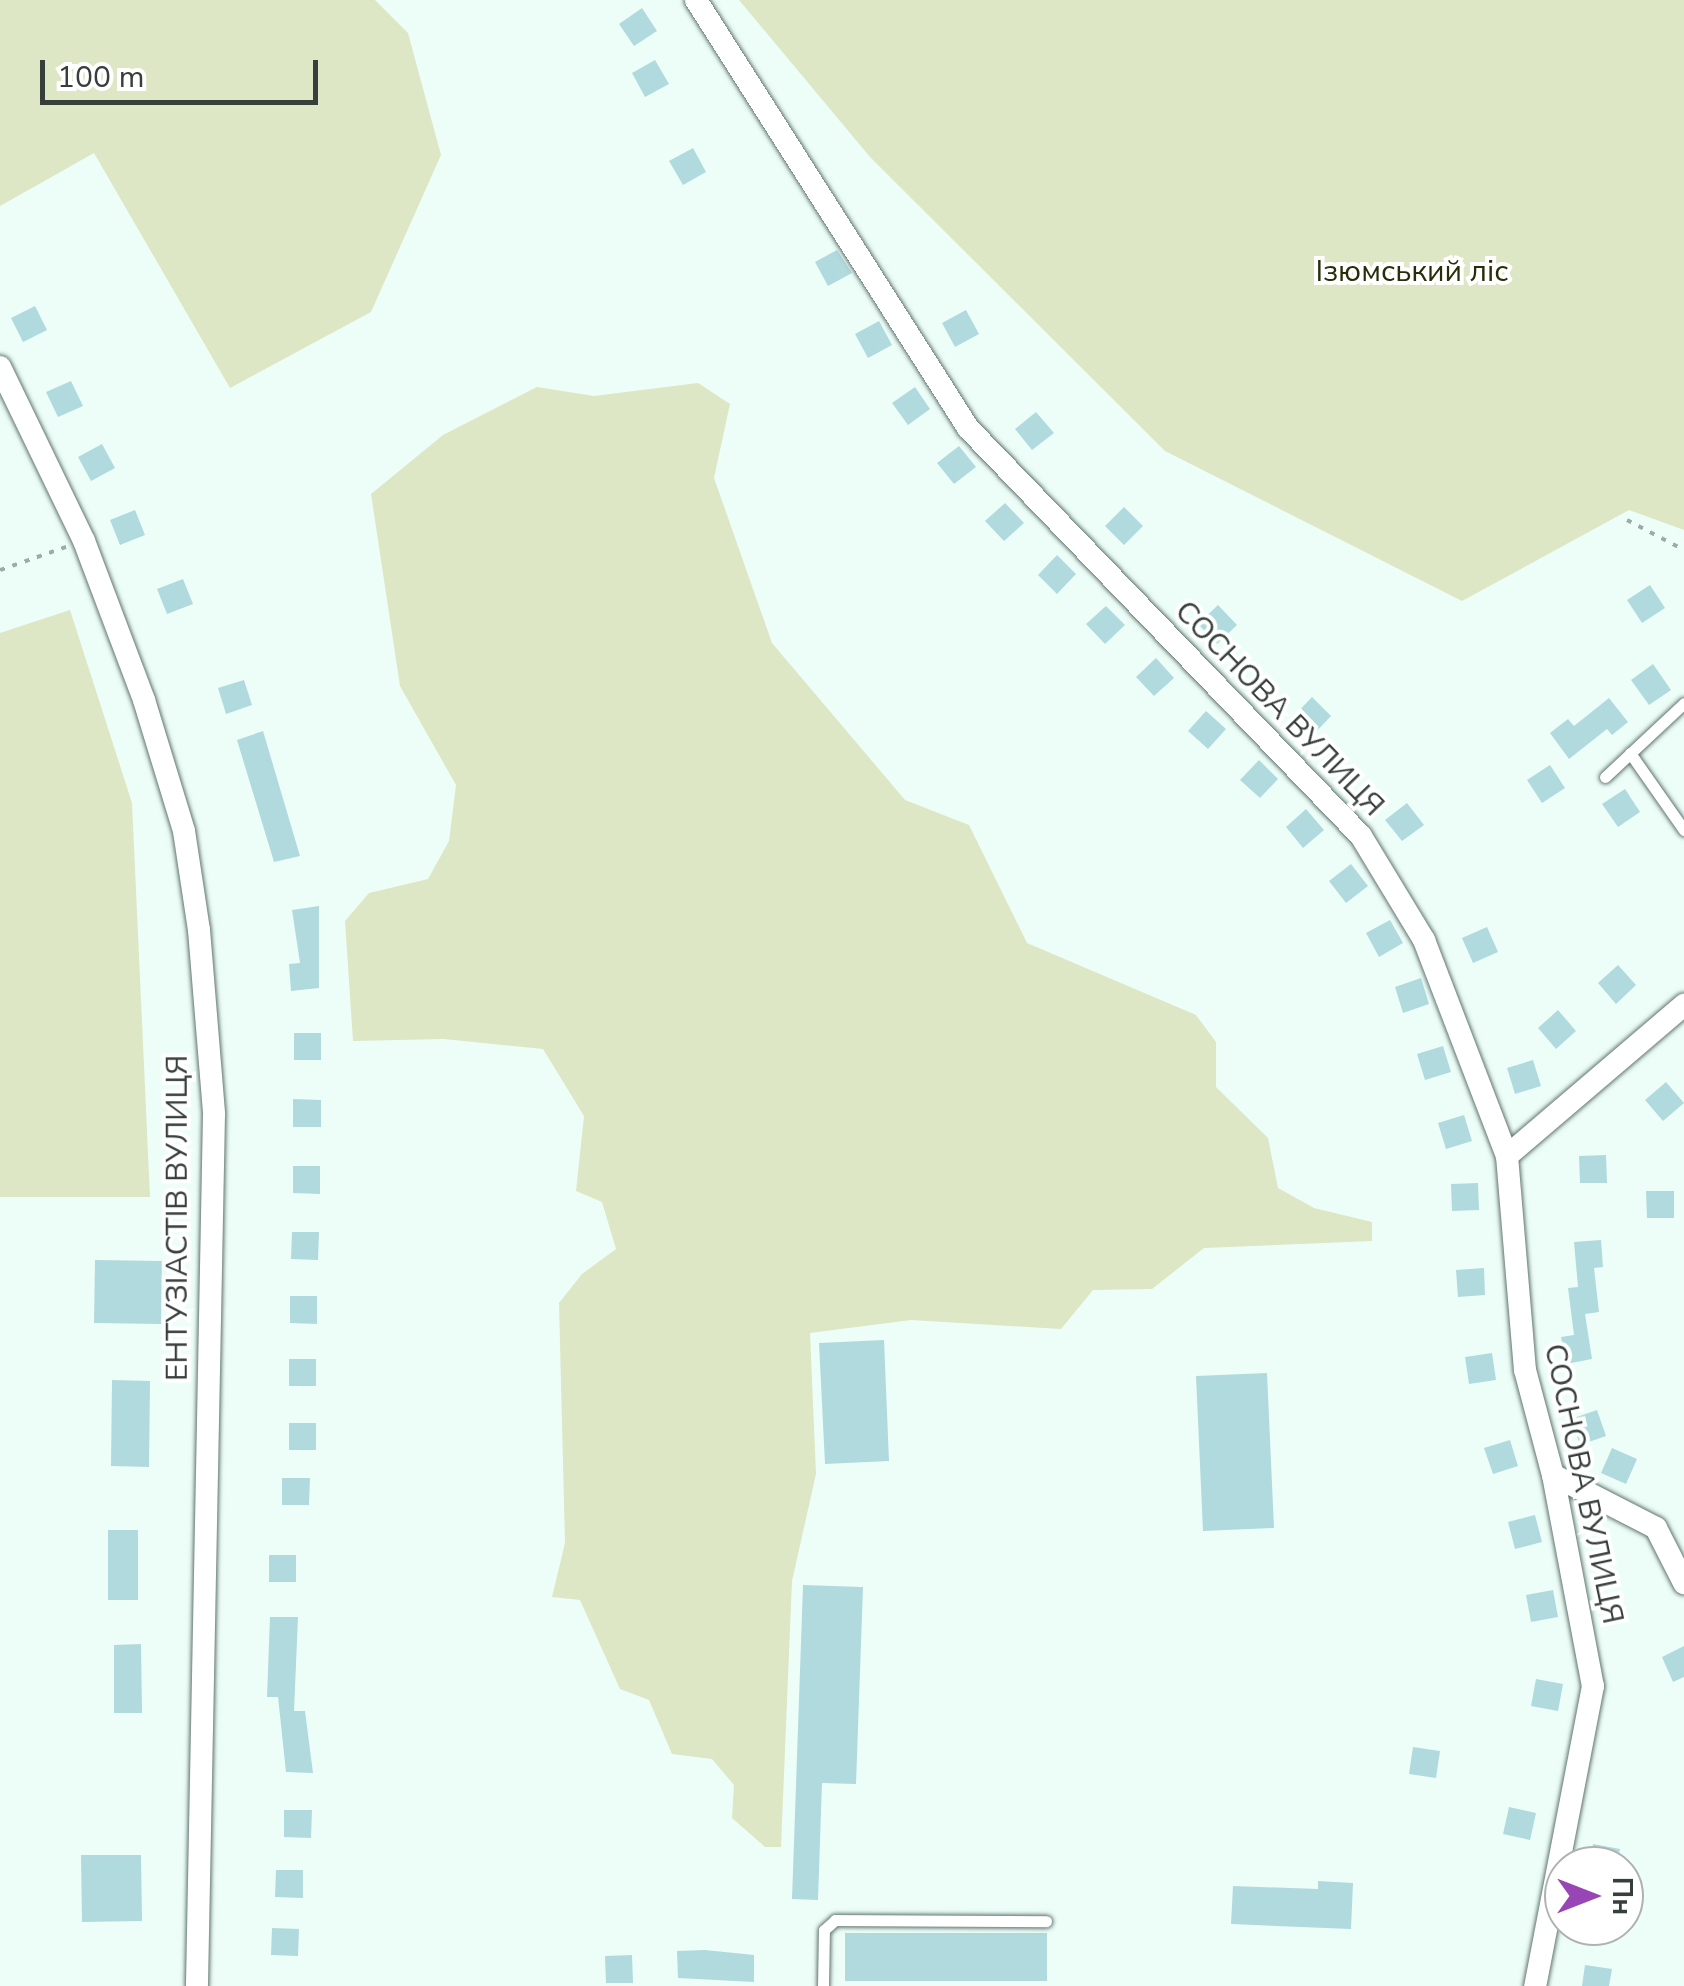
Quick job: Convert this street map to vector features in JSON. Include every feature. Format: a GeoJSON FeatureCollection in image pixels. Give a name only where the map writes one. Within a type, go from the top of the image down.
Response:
{"type":"FeatureCollection","features":[{"type":"Feature","properties":{"kind":"street","name":"СОСНОВА ВУЛИЦЯ"},"geometry":{"type":"LineString","coordinates":[[696,0],[968,428],[1361,836],[1424,940],[1507,1156],[1525,1370],[1553,1475],[1593,1686],[1535,1986]]}},
{"type":"Feature","properties":{"kind":"street","name":"ЕНТУЗІАСТІВ ВУЛИЦЯ"},"geometry":{"type":"LineString","coordinates":[[0,366],[84,541],[184,831],[214,1114],[197,1986]]}},
{"type":"Feature","properties":{"kind":"street"},"geometry":{"type":"LineString","coordinates":[[1507,1156],[1684,1004]]}},
{"type":"Feature","properties":{"kind":"street"},"geometry":{"type":"LineString","coordinates":[[1553,1475],[1656,1528],[1684,1583]]}},
{"type":"Feature","properties":{"kind":"lane"},"geometry":{"type":"LineString","coordinates":[[1605,776],[1684,703]]}},
{"type":"Feature","properties":{"kind":"lane"},"geometry":{"type":"LineString","coordinates":[[1630,754],[1684,830]]}},
{"type":"Feature","properties":{"kind":"lane"},"geometry":{"type":"LineString","coordinates":[[824,1986],[824,1930],[835,1920],[1046,1921]]}},
{"type":"Feature","properties":{"kind":"path"},"geometry":{"type":"LineString","coordinates":[[1627,520],[1684,550]]}},
{"type":"Feature","properties":{"kind":"path"},"geometry":{"type":"LineString","coordinates":[[0,570],[84,541]]}},
{"type":"Feature","properties":{"kind":"green space"},"geometry":{"type":"Polygon","coordinates":[[[0,0],[375,0],[408,33],[441,155],[371,312],[230,388],[94,153],[0,206],[0,0]]]}},
{"type":"Feature","properties":{"kind":"green space","name":"Ізюмський ліс"},"geometry":{"type":"Polygon","coordinates":[[[739,0],[1684,0],[1684,530],[1629,510],[1462,601],[1165,451],[870,157],[739,0]]]}},
{"type":"Feature","properties":{"kind":"green space"},"geometry":{"type":"Polygon","coordinates":[[[698,383],[730,404],[714,478],[772,643],[905,800],[969,825],[1027,943],[1196,1015],[1216,1042],[1216,1087],[1268,1138],[1278,1188],[1314,1208],[1372,1222],[1372,1241],[1204,1248],[1152,1289],[1093,1290],[1061,1329],[911,1320],[810,1333],[816,1474],[792,1581],[781,1847],[765,1847],[732,1818],[734,1785],[712,1759],[672,1754],[649,1700],[620,1689],[580,1600],[552,1597],[565,1543],[559,1303],[582,1274],[616,1249],[602,1202],[576,1191],[584,1116],[543,1049],[444,1039],[353,1041],[345,921],[369,893],[428,879],[449,841],[456,785],[400,686],[371,494],[443,435],[537,387],[594,396],[698,383]]]}},
{"type":"Feature","properties":{"kind":"green space"},"geometry":{"type":"Polygon","coordinates":[[[70,610],[132,803],[150,1197],[0,1197],[0,633],[70,610]]]}},
{"type":"Feature","properties":{"kind":"building"},"geometry":{"type":"Polygon","coordinates":[[[642,8],[657,31],[634,46],[619,24],[642,8]]]}},
{"type":"Feature","properties":{"kind":"building"},"geometry":{"type":"Polygon","coordinates":[[[655,60],[669,84],[645,97],[632,73],[655,60]]]}},
{"type":"Feature","properties":{"kind":"building"},"geometry":{"type":"Polygon","coordinates":[[[693,148],[706,172],[683,185],[669,161],[693,148]]]}},
{"type":"Feature","properties":{"kind":"building"},"geometry":{"type":"Polygon","coordinates":[[[837,250],[852,273],[828,286],[815,262],[837,250]]]}},
{"type":"Feature","properties":{"kind":"building"},"geometry":{"type":"Polygon","coordinates":[[[35,306],[47,330],[23,342],[11,318],[35,306]]]}},
{"type":"Feature","properties":{"kind":"building"},"geometry":{"type":"Polygon","coordinates":[[[966,310],[979,334],[955,347],[942,323],[966,310]]]}},
{"type":"Feature","properties":{"kind":"building"},"geometry":{"type":"Polygon","coordinates":[[[879,321],[892,345],[868,358],[855,334],[879,321]]]}},
{"type":"Feature","properties":{"kind":"building"},"geometry":{"type":"Polygon","coordinates":[[[71,381],[83,406],[58,417],[46,392],[71,381]]]}},
{"type":"Feature","properties":{"kind":"building"},"geometry":{"type":"Polygon","coordinates":[[[915,387],[930,409],[908,425],[892,403],[915,387]]]}},
{"type":"Feature","properties":{"kind":"building"},"geometry":{"type":"Polygon","coordinates":[[[1036,412],[1054,433],[1032,450],[1015,429],[1036,412]]]}},
{"type":"Feature","properties":{"kind":"building"},"geometry":{"type":"Polygon","coordinates":[[[102,444],[115,468],[91,481],[78,457],[102,444]]]}},
{"type":"Feature","properties":{"kind":"building"},"geometry":{"type":"Polygon","coordinates":[[[959,446],[976,467],[954,484],[937,463],[959,446]]]}},
{"type":"Feature","properties":{"kind":"building"},"geometry":{"type":"Polygon","coordinates":[[[1005,503],[1024,523],[1004,541],[985,521],[1005,503]]]}},
{"type":"Feature","properties":{"kind":"building"},"geometry":{"type":"Polygon","coordinates":[[[1124,507],[1143,526],[1124,545],[1105,526],[1124,507]]]}},
{"type":"Feature","properties":{"kind":"building"},"geometry":{"type":"Polygon","coordinates":[[[135,510],[145,535],[120,545],[110,520],[135,510]]]}},
{"type":"Feature","properties":{"kind":"building"},"geometry":{"type":"Polygon","coordinates":[[[1057,555],[1076,574],[1057,594],[1038,575],[1057,555]]]}},
{"type":"Feature","properties":{"kind":"building"},"geometry":{"type":"Polygon","coordinates":[[[183,579],[193,604],[167,614],[157,589],[183,579]]]}},
{"type":"Feature","properties":{"kind":"building"},"geometry":{"type":"Polygon","coordinates":[[[1650,585],[1665,608],[1642,623],[1627,600],[1650,585]]]}},
{"type":"Feature","properties":{"kind":"building"},"geometry":{"type":"Polygon","coordinates":[[[1218,605],[1237,625],[1217,644],[1198,624],[1218,605]]]}},
{"type":"Feature","properties":{"kind":"building"},"geometry":{"type":"Polygon","coordinates":[[[1106,606],[1125,625],[1105,644],[1086,624],[1106,606]]]}},
{"type":"Feature","properties":{"kind":"building"},"geometry":{"type":"Polygon","coordinates":[[[1156,658],[1174,678],[1154,696],[1136,677],[1156,658]]]}},
{"type":"Feature","properties":{"kind":"building"},"geometry":{"type":"Polygon","coordinates":[[[1653,664],[1671,690],[1649,705],[1631,680],[1653,664]]]}},
{"type":"Feature","properties":{"kind":"building"},"geometry":{"type":"Polygon","coordinates":[[[244,680],[252,705],[226,714],[218,688],[244,680]]]}},
{"type":"Feature","properties":{"kind":"building"},"geometry":{"type":"Polygon","coordinates":[[[1312,697],[1331,716],[1312,736],[1293,717],[1312,697]]]}},
{"type":"Feature","properties":{"kind":"building"},"geometry":{"type":"Polygon","coordinates":[[[1609,698],[1628,722],[1612,735],[1607,729],[1569,759],[1550,733],[1568,719],[1574,726],[1609,698]]]}},
{"type":"Feature","properties":{"kind":"building"},"geometry":{"type":"Polygon","coordinates":[[[1206,711],[1226,729],[1208,749],[1188,731],[1206,711]]]}},
{"type":"Feature","properties":{"kind":"building"},"geometry":{"type":"Polygon","coordinates":[[[263,731],[300,856],[274,862],[237,740],[263,731]]]}},
{"type":"Feature","properties":{"kind":"building"},"geometry":{"type":"Polygon","coordinates":[[[1259,760],[1278,779],[1260,798],[1240,780],[1259,760]]]}},
{"type":"Feature","properties":{"kind":"building"},"geometry":{"type":"Polygon","coordinates":[[[1550,765],[1565,788],[1542,803],[1527,780],[1550,765]]]}},
{"type":"Feature","properties":{"kind":"building"},"geometry":{"type":"Polygon","coordinates":[[[1625,789],[1640,812],[1618,827],[1602,804],[1625,789]]]}},
{"type":"Feature","properties":{"kind":"building"},"geometry":{"type":"Polygon","coordinates":[[[1407,803],[1424,825],[1402,841],[1385,820],[1407,803]]]}},
{"type":"Feature","properties":{"kind":"building"},"geometry":{"type":"Polygon","coordinates":[[[1306,809],[1324,830],[1303,848],[1286,827],[1306,809]]]}},
{"type":"Feature","properties":{"kind":"building"},"geometry":{"type":"Polygon","coordinates":[[[1351,864],[1368,886],[1346,903],[1329,881],[1351,864]]]}},
{"type":"Feature","properties":{"kind":"building"},"geometry":{"type":"Polygon","coordinates":[[[319,906],[319,988],[291,991],[289,964],[300,963],[292,910],[319,906]]]}},
{"type":"Feature","properties":{"kind":"building"},"geometry":{"type":"Polygon","coordinates":[[[1390,920],[1403,943],[1379,957],[1366,933],[1390,920]]]}},
{"type":"Feature","properties":{"kind":"building"},"geometry":{"type":"Polygon","coordinates":[[[1487,927],[1498,952],[1473,963],[1462,938],[1487,927]]]}},
{"type":"Feature","properties":{"kind":"building"},"geometry":{"type":"Polygon","coordinates":[[[1618,965],[1636,985],[1616,1004],[1598,983],[1618,965]]]}},
{"type":"Feature","properties":{"kind":"building"},"geometry":{"type":"Polygon","coordinates":[[[1421,978],[1429,1004],[1403,1013],[1395,987],[1421,978]]]}},
{"type":"Feature","properties":{"kind":"building"},"geometry":{"type":"Polygon","coordinates":[[[1558,1010],[1576,1031],[1556,1049],[1538,1028],[1558,1010]]]}},
{"type":"Feature","properties":{"kind":"building"},"geometry":{"type":"Polygon","coordinates":[[[294,1033],[321,1033],[321,1060],[294,1060],[294,1033]]]}},
{"type":"Feature","properties":{"kind":"building"},"geometry":{"type":"Polygon","coordinates":[[[1443,1046],[1451,1072],[1425,1080],[1417,1054],[1443,1046]]]}},
{"type":"Feature","properties":{"kind":"building"},"geometry":{"type":"Polygon","coordinates":[[[1533,1060],[1541,1086],[1515,1094],[1507,1068],[1533,1060]]]}},
{"type":"Feature","properties":{"kind":"building"},"geometry":{"type":"Polygon","coordinates":[[[1666,1082],[1684,1103],[1663,1121],[1645,1100],[1666,1082]]]}},
{"type":"Feature","properties":{"kind":"building"},"geometry":{"type":"Polygon","coordinates":[[[293,1099],[321,1100],[321,1127],[293,1127],[293,1099]]]}},
{"type":"Feature","properties":{"kind":"building"},"geometry":{"type":"Polygon","coordinates":[[[1464,1115],[1472,1141],[1446,1149],[1438,1123],[1464,1115]]]}},
{"type":"Feature","properties":{"kind":"building"},"geometry":{"type":"Polygon","coordinates":[[[1606,1155],[1607,1183],[1580,1183],[1579,1156],[1606,1155]]]}},
{"type":"Feature","properties":{"kind":"building"},"geometry":{"type":"Polygon","coordinates":[[[293,1166],[320,1166],[320,1194],[293,1193],[293,1166]]]}},
{"type":"Feature","properties":{"kind":"building"},"geometry":{"type":"Polygon","coordinates":[[[1478,1183],[1479,1210],[1452,1211],[1451,1184],[1478,1183]]]}},
{"type":"Feature","properties":{"kind":"building"},"geometry":{"type":"Polygon","coordinates":[[[1646,1191],[1674,1191],[1674,1218],[1647,1218],[1646,1191]]]}},
{"type":"Feature","properties":{"kind":"building"},"geometry":{"type":"Polygon","coordinates":[[[292,1232],[319,1232],[318,1260],[291,1259],[292,1232]]]}},
{"type":"Feature","properties":{"kind":"building"},"geometry":{"type":"Polygon","coordinates":[[[1601,1240],[1603,1267],[1594,1268],[1599,1312],[1585,1314],[1592,1359],[1566,1364],[1561,1337],[1574,1335],[1568,1288],[1578,1287],[1574,1242],[1601,1240]]]}},
{"type":"Feature","properties":{"kind":"building"},"geometry":{"type":"Polygon","coordinates":[[[95,1260],[162,1261],[161,1324],[94,1323],[95,1260]]]}},
{"type":"Feature","properties":{"kind":"building"},"geometry":{"type":"Polygon","coordinates":[[[1484,1268],[1485,1295],[1458,1297],[1456,1270],[1484,1268]]]}},
{"type":"Feature","properties":{"kind":"building"},"geometry":{"type":"Polygon","coordinates":[[[290,1296],[317,1296],[317,1324],[290,1323],[290,1296]]]}},
{"type":"Feature","properties":{"kind":"building"},"geometry":{"type":"Polygon","coordinates":[[[884,1340],[889,1461],[825,1464],[819,1343],[884,1340]]]}},
{"type":"Feature","properties":{"kind":"building"},"geometry":{"type":"Polygon","coordinates":[[[1492,1353],[1496,1380],[1469,1384],[1465,1357],[1492,1353]]]}},
{"type":"Feature","properties":{"kind":"building"},"geometry":{"type":"Polygon","coordinates":[[[289,1359],[316,1359],[316,1386],[289,1386],[289,1359]]]}},
{"type":"Feature","properties":{"kind":"building"},"geometry":{"type":"Polygon","coordinates":[[[1267,1373],[1274,1528],[1203,1531],[1196,1376],[1267,1373]]]}},
{"type":"Feature","properties":{"kind":"building"},"geometry":{"type":"Polygon","coordinates":[[[112,1380],[150,1381],[149,1467],[111,1466],[112,1380]]]}},
{"type":"Feature","properties":{"kind":"building"},"geometry":{"type":"Polygon","coordinates":[[[1597,1410],[1606,1436],[1580,1445],[1571,1419],[1597,1410]]]}},
{"type":"Feature","properties":{"kind":"building"},"geometry":{"type":"Polygon","coordinates":[[[289,1423],[316,1423],[316,1450],[289,1450],[289,1423]]]}},
{"type":"Feature","properties":{"kind":"building"},"geometry":{"type":"Polygon","coordinates":[[[1510,1440],[1518,1466],[1493,1474],[1484,1448],[1510,1440]]]}},
{"type":"Feature","properties":{"kind":"building"},"geometry":{"type":"Polygon","coordinates":[[[1612,1448],[1637,1459],[1626,1484],[1601,1473],[1612,1448]]]}},
{"type":"Feature","properties":{"kind":"building"},"geometry":{"type":"Polygon","coordinates":[[[282,1478],[310,1478],[309,1505],[282,1505],[282,1478]]]}},
{"type":"Feature","properties":{"kind":"building"},"geometry":{"type":"Polygon","coordinates":[[[1535,1515],[1542,1542],[1515,1549],[1508,1522],[1535,1515]]]}},
{"type":"Feature","properties":{"kind":"building"},"geometry":{"type":"Polygon","coordinates":[[[108,1530],[138,1530],[138,1600],[108,1600],[108,1530]]]}},
{"type":"Feature","properties":{"kind":"building"},"geometry":{"type":"Polygon","coordinates":[[[269,1555],[296,1555],[296,1582],[269,1582],[269,1555]]]}},
{"type":"Feature","properties":{"kind":"building"},"geometry":{"type":"Polygon","coordinates":[[[803,1585],[863,1587],[856,1784],[822,1783],[818,1900],[792,1899],[803,1585]]]}},
{"type":"Feature","properties":{"kind":"building"},"geometry":{"type":"Polygon","coordinates":[[[1553,1590],[1558,1617],[1531,1622],[1526,1595],[1553,1590]]]}},
{"type":"Feature","properties":{"kind":"building"},"geometry":{"type":"Polygon","coordinates":[[[270,1617],[298,1617],[294,1711],[305,1711],[313,1773],[286,1772],[278,1697],[267,1697],[270,1617]]]}},
{"type":"Feature","properties":{"kind":"building"},"geometry":{"type":"Polygon","coordinates":[[[141,1644],[142,1713],[114,1713],[114,1645],[141,1644]]]}},
{"type":"Feature","properties":{"kind":"building"},"geometry":{"type":"Polygon","coordinates":[[[1684,1646],[1684,1677],[1673,1682],[1662,1657],[1684,1646]]]}},
{"type":"Feature","properties":{"kind":"building"},"geometry":{"type":"Polygon","coordinates":[[[1536,1679],[1563,1684],[1558,1711],[1531,1706],[1536,1679]]]}},
{"type":"Feature","properties":{"kind":"building"},"geometry":{"type":"Polygon","coordinates":[[[1413,1747],[1440,1751],[1436,1778],[1409,1774],[1413,1747]]]}},
{"type":"Feature","properties":{"kind":"building"},"geometry":{"type":"Polygon","coordinates":[[[1509,1807],[1536,1813],[1530,1840],[1503,1834],[1509,1807]]]}},
{"type":"Feature","properties":{"kind":"building"},"geometry":{"type":"Polygon","coordinates":[[[284,1810],[312,1810],[311,1838],[284,1837],[284,1810]]]}},
{"type":"Feature","properties":{"kind":"building"},"geometry":{"type":"Polygon","coordinates":[[[81,1855],[141,1855],[142,1921],[82,1922],[81,1855]]]}},
{"type":"Feature","properties":{"kind":"building"},"geometry":{"type":"Polygon","coordinates":[[[276,1870],[303,1870],[303,1898],[275,1897],[276,1870]]]}},
{"type":"Feature","properties":{"kind":"building"},"geometry":{"type":"Polygon","coordinates":[[[1318,1881],[1353,1883],[1351,1929],[1231,1924],[1233,1886],[1318,1889],[1318,1881]]]}},
{"type":"Feature","properties":{"kind":"building"},"geometry":{"type":"Polygon","coordinates":[[[272,1928],[299,1929],[298,1956],[271,1955],[272,1928]]]}},
{"type":"Feature","properties":{"kind":"building"},"geometry":{"type":"Polygon","coordinates":[[[845,1933],[1047,1933],[1047,1981],[845,1981],[845,1933]]]}},
{"type":"Feature","properties":{"kind":"building"},"geometry":{"type":"Polygon","coordinates":[[[677,1951],[754,1955],[754,1982],[678,1978],[677,1951]]]}},
{"type":"Feature","properties":{"kind":"building"},"geometry":{"type":"Polygon","coordinates":[[[632,1955],[633,1983],[606,1983],[605,1956],[632,1955]]]}},
{"type":"Feature","properties":{"kind":"building"},"geometry":{"type":"Polygon","coordinates":[[[1585,1965],[1612,1969],[1609,1986],[1582,1986],[1585,1965]]]}}]}
